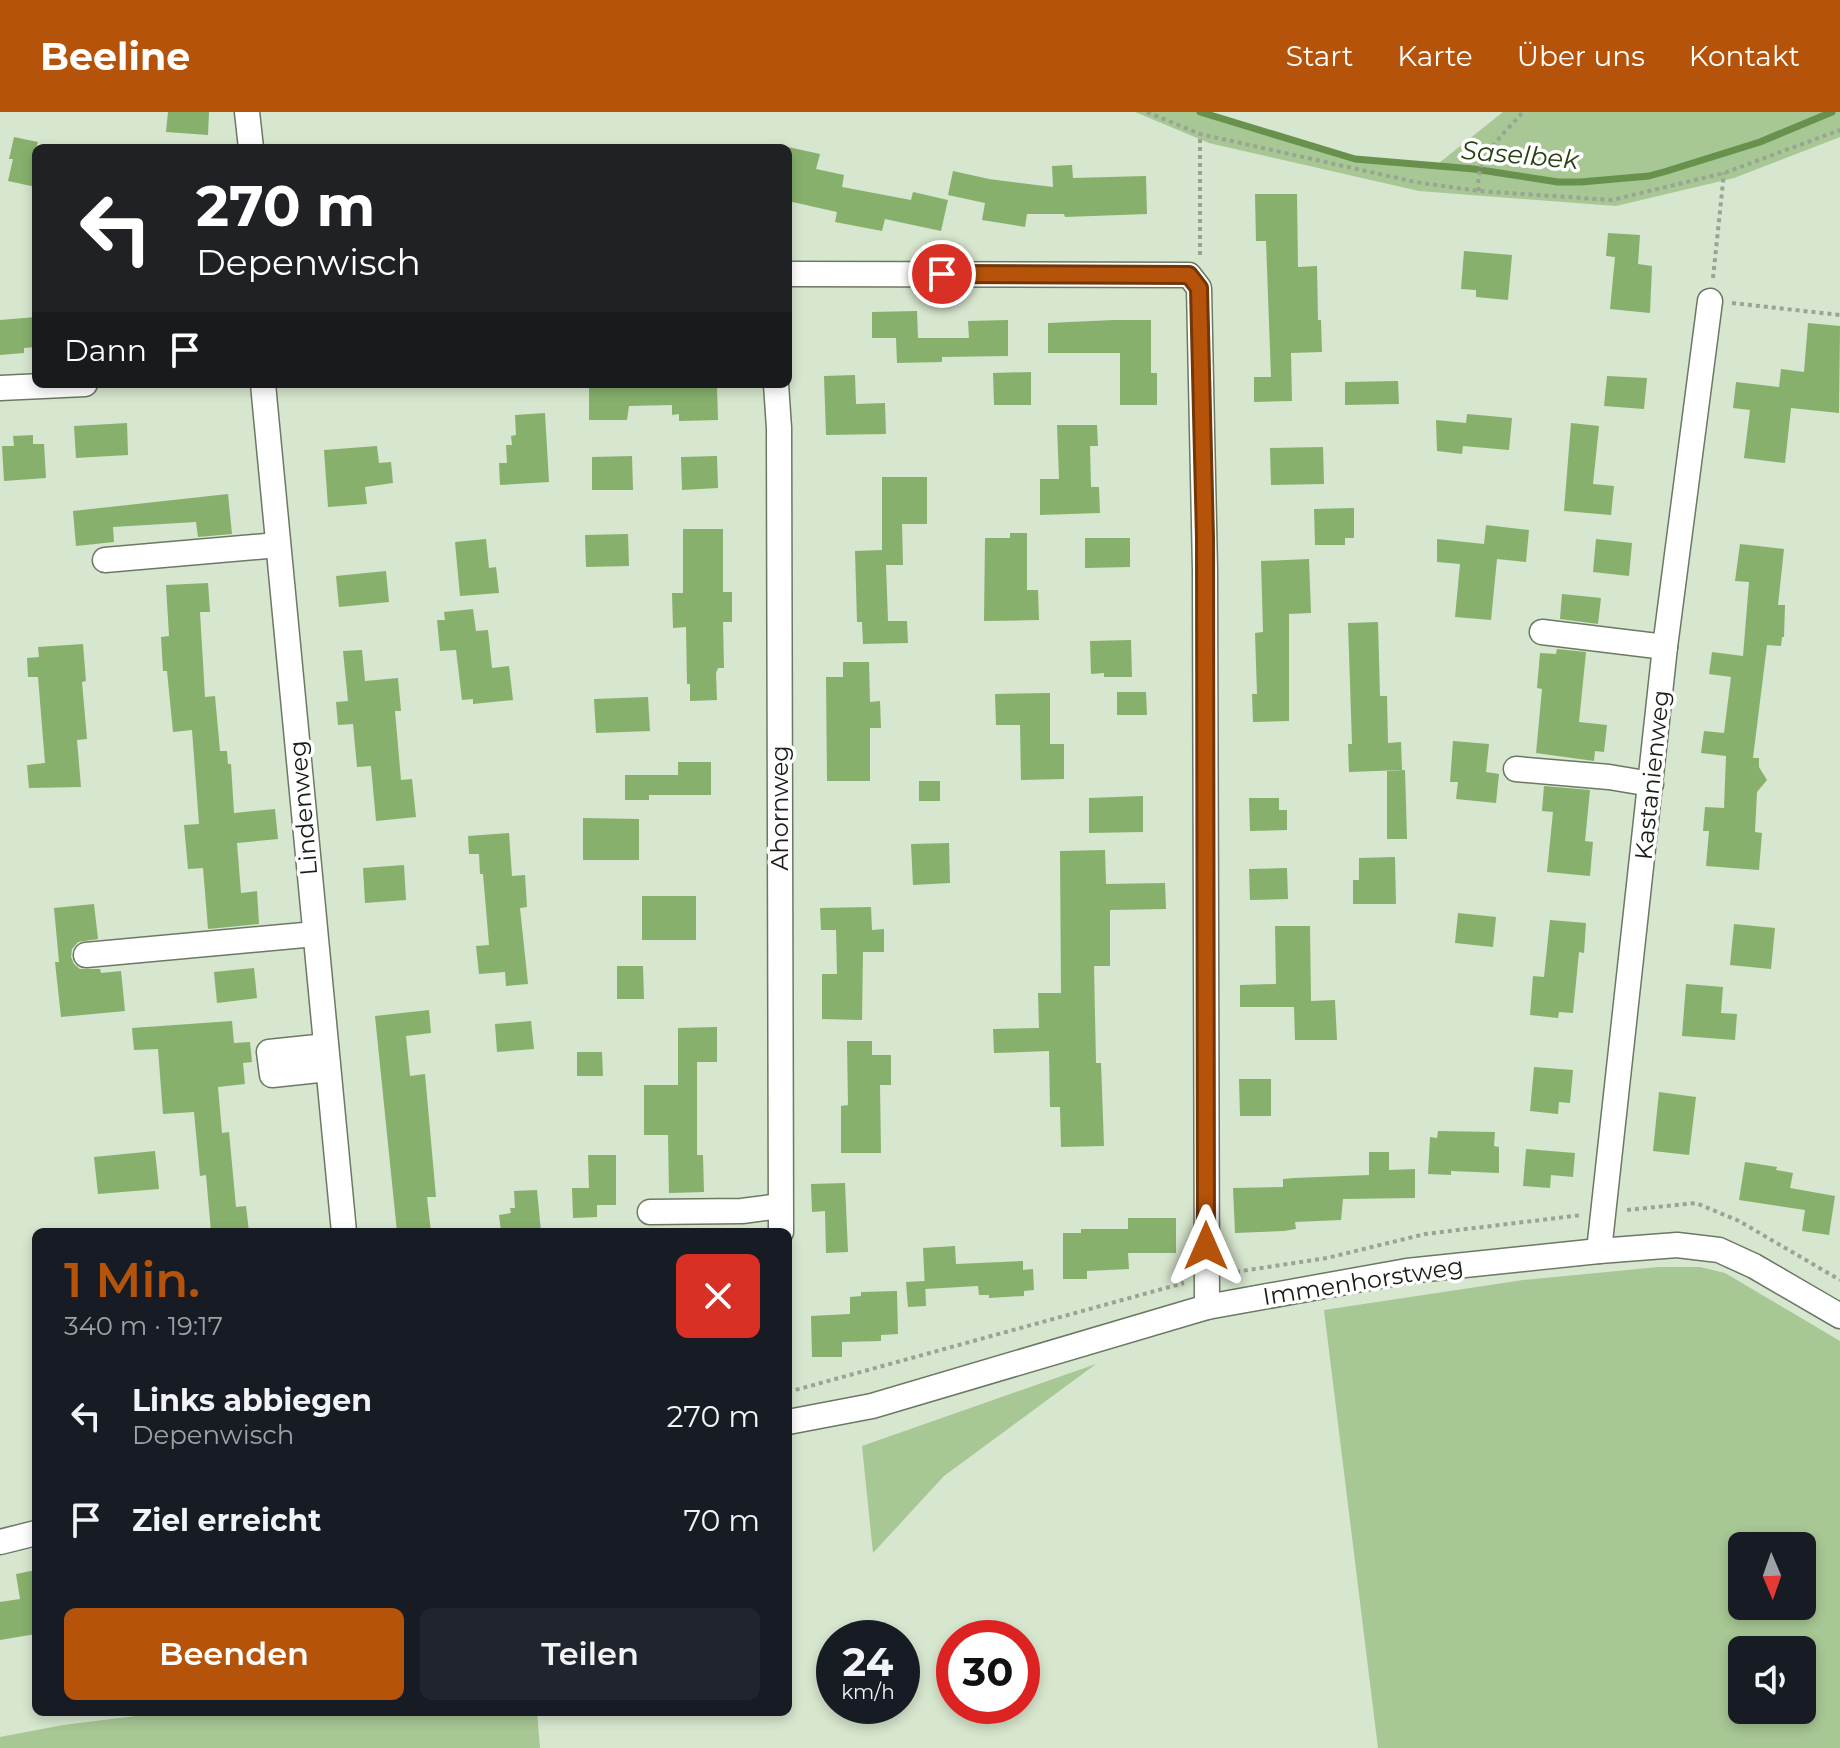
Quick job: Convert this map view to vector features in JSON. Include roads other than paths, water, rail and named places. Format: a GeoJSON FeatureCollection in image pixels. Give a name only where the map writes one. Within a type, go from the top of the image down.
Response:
{"type":"FeatureCollection","features":[{"type":"Feature","properties":{"kind":"street"},"geometry":{"type":"LineString","coordinates":[[247,112],[251,144]]}},
{"type":"Feature","properties":{"kind":"street"},"geometry":{"type":"LineString","coordinates":[[792,274],[1189,275],[1199,288],[1205,554],[1207,1307]]}},
{"type":"Feature","properties":{"kind":"street","name":"Kastanienweg"},"geometry":{"type":"LineString","coordinates":[[1599,1251],[1665,647],[1710,301]]}},
{"type":"Feature","properties":{"kind":"street"},"geometry":{"type":"LineString","coordinates":[[0,388],[32,386]]}},
{"type":"Feature","properties":{"kind":"street","name":"Lindenweg"},"geometry":{"type":"LineString","coordinates":[[263,388],[344,1228]]}},
{"type":"Feature","properties":{"kind":"street","name":"Ahornweg"},"geometry":{"type":"LineString","coordinates":[[776,388],[779,428],[781,1228]]}},
{"type":"Feature","properties":{"kind":"street"},"geometry":{"type":"LineString","coordinates":[[105,560],[278,545]]}},
{"type":"Feature","properties":{"kind":"street"},"geometry":{"type":"LineString","coordinates":[[1542,632],[1665,647]]}},
{"type":"Feature","properties":{"kind":"street"},"geometry":{"type":"LineString","coordinates":[[1516,769],[1651,784]]}},
{"type":"Feature","properties":{"kind":"street"},"geometry":{"type":"LineString","coordinates":[[86,955],[315,934]]}},
{"type":"Feature","properties":{"kind":"street"},"geometry":{"type":"LineString","coordinates":[[650,1212],[742,1211],[780,1206]]}},
{"type":"Feature","properties":{"kind":"street","name":"Immenhorstweg"},"geometry":{"type":"LineString","coordinates":[[792,1421],[872,1406],[1207,1307],[1407,1271],[1599,1251],[1677,1245],[1719,1250],[1754,1266],[1840,1316]]}},
{"type":"Feature","properties":{"kind":"street"},"geometry":{"type":"LineString","coordinates":[[0,1542],[32,1534]]}},
{"type":"Feature","properties":{"kind":"waterway","name":"Saselbek"},"geometry":{"type":"LineString","coordinates":[[1200,112],[1355,159],[1474,169],[1558,182],[1649,176],[1760,142],[1832,112]]}}]}
